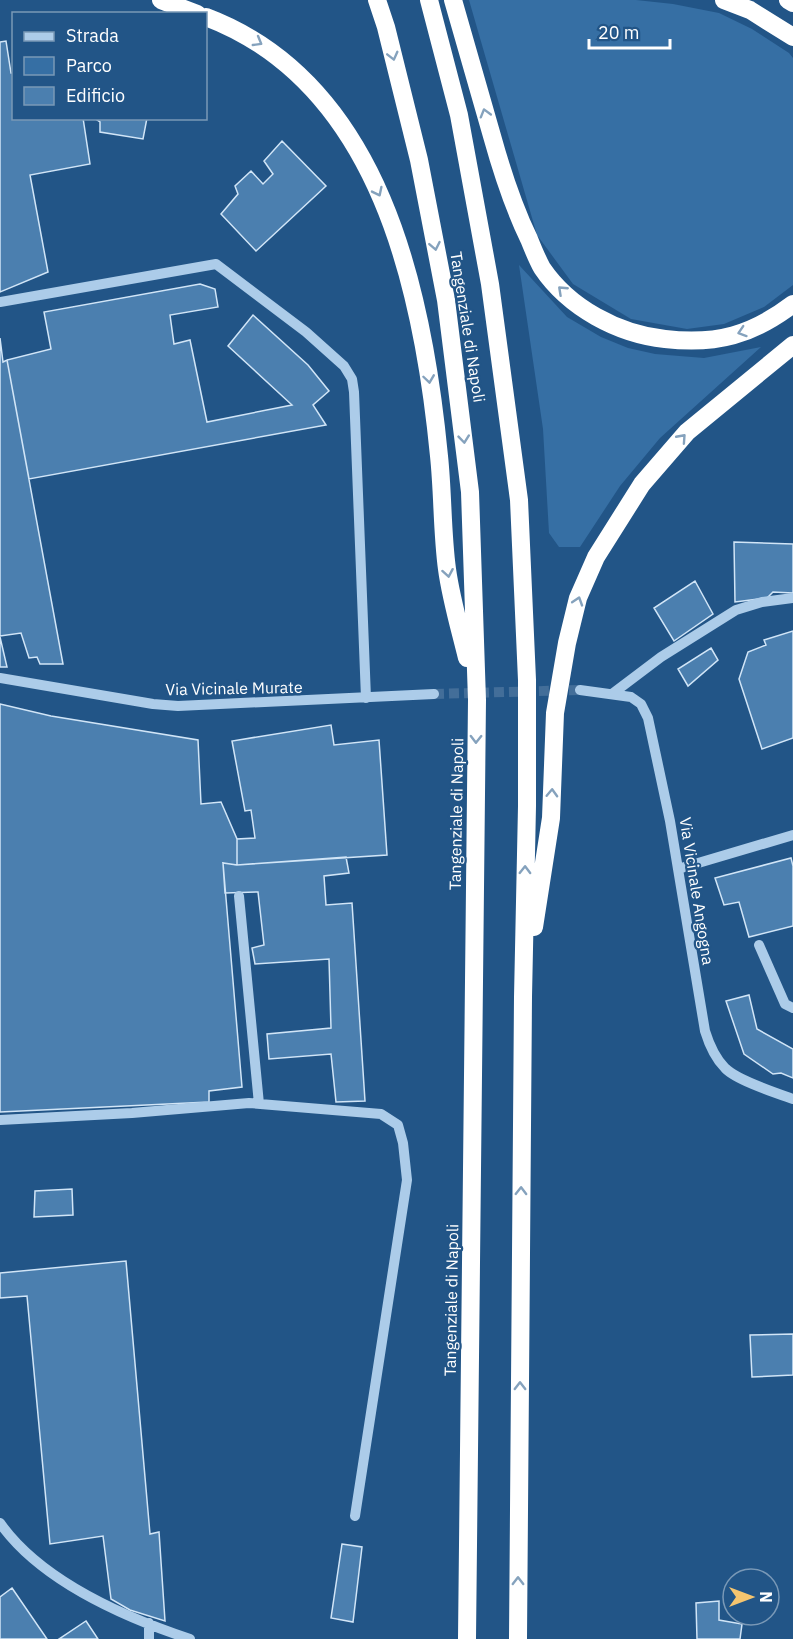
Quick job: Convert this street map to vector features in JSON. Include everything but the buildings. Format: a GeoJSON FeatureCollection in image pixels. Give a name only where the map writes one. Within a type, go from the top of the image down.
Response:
{"type":"FeatureCollection","features":[{"type":"Feature","properties":{"kind":"highway"},"geometry":{"type":"LineString","coordinates":[[161,0],[192,12]]}},
{"type":"Feature","properties":{"kind":"highway","name":"Tangenziale di Napoli"},"geometry":{"type":"LineString","coordinates":[[377,0],[386,27],[419,160],[446,300],[470,492],[477,700],[467,1639]]}},
{"type":"Feature","properties":{"kind":"highway","name":"Tangenziale di Napoli"},"geometry":{"type":"LineString","coordinates":[[429,0],[459,115],[490,284],[519,500],[526,680],[518,1639]]}},
{"type":"Feature","properties":{"kind":"highway"},"geometry":{"type":"LineString","coordinates":[[453,0],[515,211],[542,267],[560,289],[581,306],[627,332],[677,341],[705,341],[742,334],[772,320],[793,304]]}},
{"type":"Feature","properties":{"kind":"highway"},"geometry":{"type":"LineString","coordinates":[[724,0],[750,10],[793,37]]}},
{"type":"Feature","properties":{"kind":"highway"},"geometry":{"type":"LineString","coordinates":[[788,0],[793,3]]}},
{"type":"Feature","properties":{"kind":"highway"},"geometry":{"type":"LineString","coordinates":[[207,17],[226,24],[264,46],[296,71],[344,128],[385,206],[409,275],[420,323],[439,456],[447,570],[477,700]]}},
{"type":"Feature","properties":{"kind":"highway"},"geometry":{"type":"LineString","coordinates":[[523,997],[551,818],[555,713],[567,643],[578,598],[596,557],[649,476],[687,432],[793,345]]}},
{"type":"Feature","properties":{"kind":"street"},"geometry":{"type":"LineString","coordinates":[[0,302],[216,264],[306,332],[344,366],[352,379],[354,392],[366,698]]}},
{"type":"Feature","properties":{"kind":"street"},"geometry":{"type":"LineString","coordinates":[[612,694],[661,657],[736,610],[762,602],[793,598]]}},
{"type":"Feature","properties":{"kind":"street","name":"Via Vicinale Murate"},"geometry":{"type":"LineString","coordinates":[[0,678],[153,704],[178,706],[434,694]]}},
{"type":"Feature","properties":{"kind":"street","name":"Via Vicinale Angogna"},"geometry":{"type":"LineString","coordinates":[[580,690],[631,697],[641,704],[648,718],[670,821],[705,1031],[710,1046],[726,1069],[793,1100]]}},
{"type":"Feature","properties":{"kind":"street"},"geometry":{"type":"LineString","coordinates":[[678,869],[793,835]]}},
{"type":"Feature","properties":{"kind":"street"},"geometry":{"type":"LineString","coordinates":[[239,896],[259,1104]]}},
{"type":"Feature","properties":{"kind":"street"},"geometry":{"type":"LineString","coordinates":[[759,945],[784,1004],[793,1008]]}},
{"type":"Feature","properties":{"kind":"street"},"geometry":{"type":"LineString","coordinates":[[0,1120],[132,1113],[249,1103],[381,1114],[398,1125],[403,1143],[407,1180],[355,1516]]}},
{"type":"Feature","properties":{"kind":"street"},"geometry":{"type":"LineString","coordinates":[[0,1523],[25,1551],[51,1574],[108,1605],[190,1639]]}},
{"type":"Feature","properties":{"kind":"street"},"geometry":{"type":"LineString","coordinates":[[149,1623],[149,1639]]}},
{"type":"Feature","properties":{"kind":"green space"},"geometry":{"type":"Polygon","coordinates":[[[469,0],[636,0],[673,4],[719,13],[752,29],[789,53],[793,58],[793,285],[764,307],[724,324],[687,329],[631,319],[573,284],[537,235],[469,0]]]}},
{"type":"Feature","properties":{"kind":"green space"},"geometry":{"type":"Polygon","coordinates":[[[519,265],[567,317],[601,337],[628,348],[655,354],[704,358],[761,347],[660,438],[620,486],[580,547],[559,547],[549,533],[543,429],[519,265]]]}},
{"type":"Feature","properties":{"kind":"tunnel"},"geometry":{"type":"LineString","coordinates":[[434,694],[580,690]]}}]}
